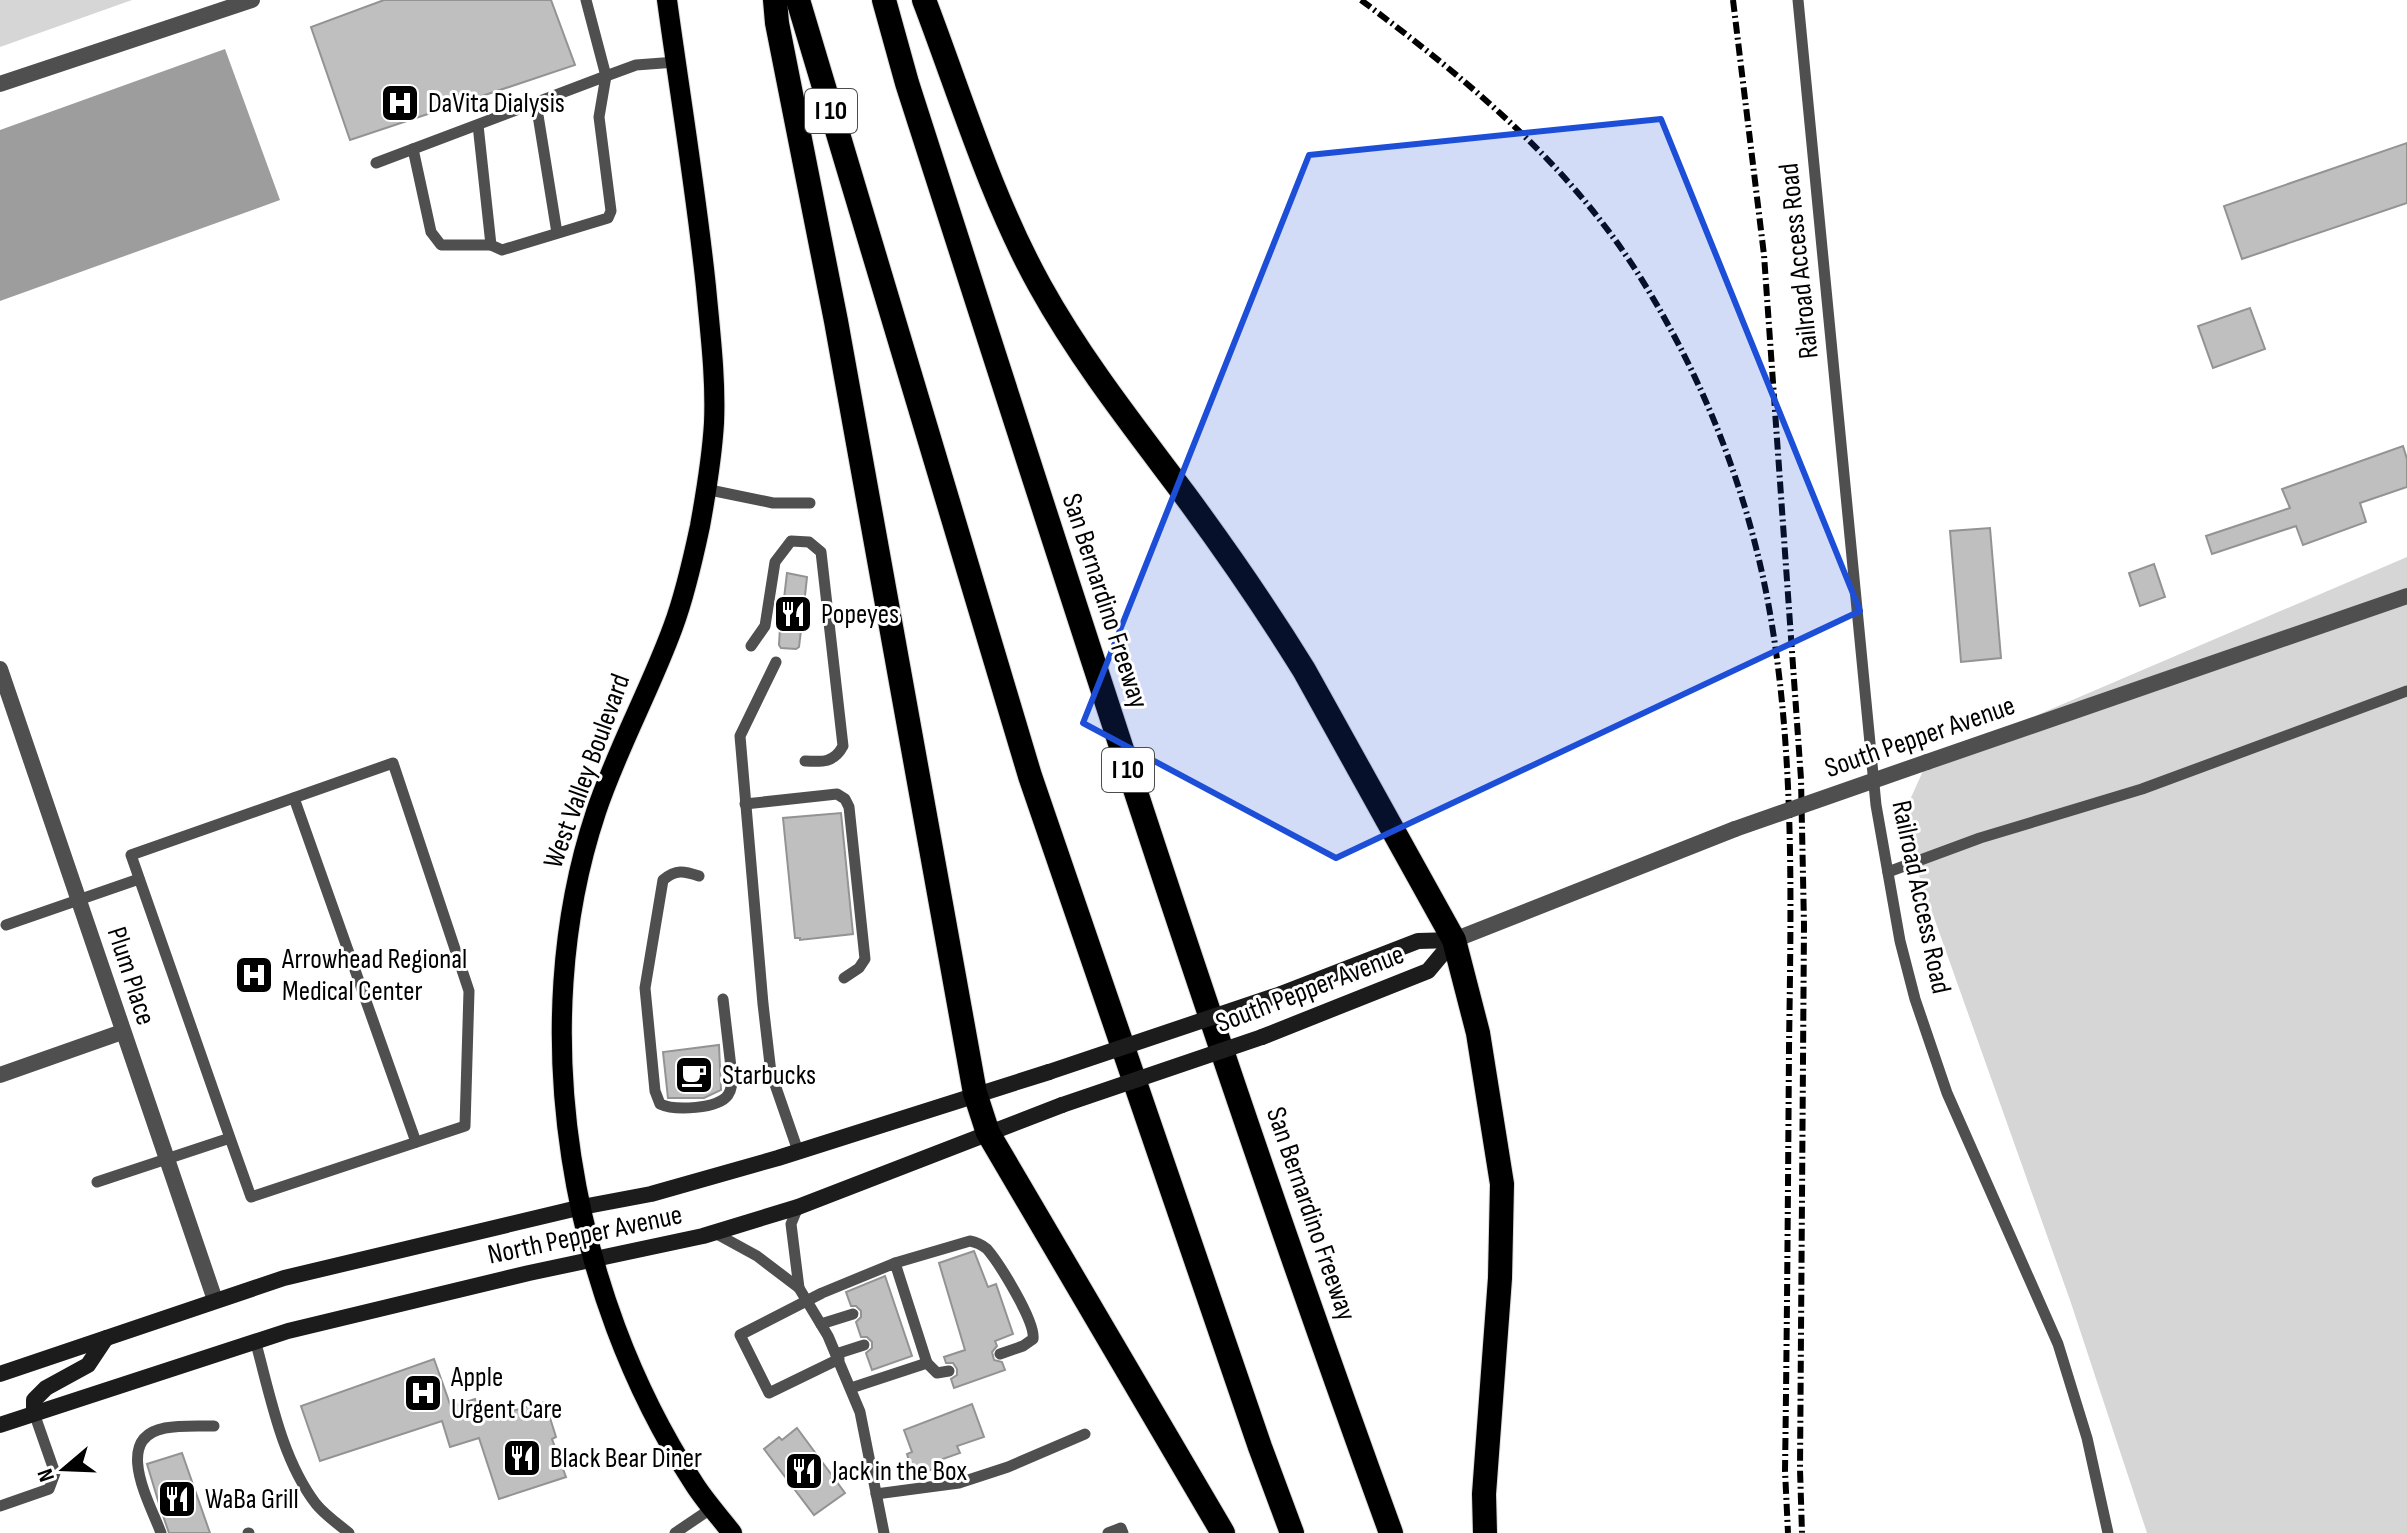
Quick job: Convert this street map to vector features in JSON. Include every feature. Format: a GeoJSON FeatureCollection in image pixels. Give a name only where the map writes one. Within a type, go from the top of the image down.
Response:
{"type":"FeatureCollection","features":[{"type":"Feature","properties":{"kind":"highway"},"geometry":{"type":"LineString","coordinates":[[775,0],[839,336],[975,1093],[988,1133],[1223,1533]]}},
{"type":"Feature","properties":{"kind":"highway","name":"I 10"},"geometry":{"type":"LineString","coordinates":[[798,0],[1030,776],[1292,1533]]}},
{"type":"Feature","properties":{"kind":"highway","name":"San Bernardino Freeway"},"geometry":{"type":"LineString","coordinates":[[884,0],[907,83],[1122,751],[1348,1416],[1391,1533]]}},
{"type":"Feature","properties":{"kind":"highway"},"geometry":{"type":"LineString","coordinates":[[924,0],[999,197],[1039,285],[1096,376],[1278,627],[1454,940],[1478,1033],[1502,1184],[1500,1278],[1484,1494],[1485,1533]]}},
{"type":"Feature","properties":{"kind":"main road","name":"West Valley Boulevard"},"geometry":{"type":"LineString","coordinates":[[667,0],[699,225],[709,323],[714,423],[700,525],[674,625],[601,799],[574,888],[563,988],[564,1096],[571,1157],[592,1259],[640,1388],[695,1486],[732,1533]]}},
{"type":"Feature","properties":{"kind":"main road","name":"South Pepper Avenue"},"geometry":{"type":"LineString","coordinates":[[1161,1036],[1418,941],[1454,940]]}},
{"type":"Feature","properties":{"kind":"main road","name":"South Pepper Avenue"},"geometry":{"type":"LineString","coordinates":[[1172,1068],[1290,1027],[1428,971],[1454,940]]}},
{"type":"Feature","properties":{"kind":"main road","name":"North Pepper Avenue"},"geometry":{"type":"LineString","coordinates":[[0,1374],[284,1278],[582,1207],[651,1194],[798,1151],[1161,1036]]}},
{"type":"Feature","properties":{"kind":"main road","name":"North Pepper Avenue"},"geometry":{"type":"LineString","coordinates":[[0,1425],[255,1340],[592,1259],[715,1233],[798,1207],[1062,1105],[1172,1068]]}},
{"type":"Feature","properties":{"kind":"main road"},"geometry":{"type":"LineString","coordinates":[[34,1413],[34,1400],[46,1388],[88,1365],[106,1338]]}},
{"type":"Feature","properties":{"kind":"street"},"geometry":{"type":"LineString","coordinates":[[0,84],[252,0]]}},
{"type":"Feature","properties":{"kind":"street","name":"South Pepper Avenue"},"geometry":{"type":"LineString","coordinates":[[1454,940],[1735,829],[2407,596]]}},
{"type":"Feature","properties":{"kind":"street","name":"Plum Place"},"geometry":{"type":"LineString","coordinates":[[0,669],[215,1300]]}},
{"type":"Feature","properties":{"kind":"street"},"geometry":{"type":"LineString","coordinates":[[0,1075],[122,1032]]}},
{"type":"Feature","properties":{"kind":"lane"},"geometry":{"type":"LineString","coordinates":[[413,149],[431,232],[441,245],[491,245],[502,250],[608,218],[611,211],[599,117],[606,76],[586,0]]}},
{"type":"Feature","properties":{"kind":"lane","name":"Railroad Access Road"},"geometry":{"type":"LineString","coordinates":[[1798,0],[1876,805],[1900,941],[1947,1093],[2058,1344],[2087,1438],[2108,1533]]}},
{"type":"Feature","properties":{"kind":"lane"},"geometry":{"type":"LineString","coordinates":[[376,163],[636,65],[676,62]]}},
{"type":"Feature","properties":{"kind":"lane"},"geometry":{"type":"LineString","coordinates":[[536,103],[557,233]]}},
{"type":"Feature","properties":{"kind":"lane"},"geometry":{"type":"LineString","coordinates":[[478,125],[491,245]]}},
{"type":"Feature","properties":{"kind":"lane"},"geometry":{"type":"LineString","coordinates":[[705,489],[773,503],[810,503]]}},
{"type":"Feature","properties":{"kind":"lane"},"geometry":{"type":"LineString","coordinates":[[751,646],[765,626],[775,562],[791,541],[809,542],[821,552],[843,746],[837,756],[826,762],[805,761]]}},
{"type":"Feature","properties":{"kind":"lane"},"geometry":{"type":"LineString","coordinates":[[776,662],[740,736],[771,1073],[798,1151]]}},
{"type":"Feature","properties":{"kind":"lane"},"geometry":{"type":"LineString","coordinates":[[1888,872],[1980,838],[2142,789],[2407,691]]}},
{"type":"Feature","properties":{"kind":"lane"},"geometry":{"type":"LineString","coordinates":[[393,763],[469,991],[465,1126],[251,1197],[139,879],[131,855],[393,763]]}},
{"type":"Feature","properties":{"kind":"lane"},"geometry":{"type":"LineString","coordinates":[[745,804],[837,794],[845,799],[849,807],[865,959],[859,968],[844,978]]}},
{"type":"Feature","properties":{"kind":"lane"},"geometry":{"type":"LineString","coordinates":[[294,798],[416,1142]]}},
{"type":"Feature","properties":{"kind":"lane"},"geometry":{"type":"LineString","coordinates":[[699,876],[683,871],[672,872],[663,880],[645,988],[655,1091],[660,1104],[683,1109],[721,1101],[728,1095],[732,1076],[723,999]]}},
{"type":"Feature","properties":{"kind":"lane"},"geometry":{"type":"LineString","coordinates":[[6,925],[139,879]]}},
{"type":"Feature","properties":{"kind":"lane"},"geometry":{"type":"LineString","coordinates":[[97,1182],[230,1138]]}},
{"type":"Feature","properties":{"kind":"lane"},"geometry":{"type":"LineString","coordinates":[[798,1207],[791,1224],[799,1288],[838,1356],[860,1412],[884,1533]]}},
{"type":"Feature","properties":{"kind":"lane"},"geometry":{"type":"LineString","coordinates":[[715,1233],[757,1256],[799,1288]]}},
{"type":"Feature","properties":{"kind":"lane"},"geometry":{"type":"LineString","coordinates":[[864,1345],[769,1393],[740,1335],[895,1263],[970,1241],[986,1249],[1024,1306],[1034,1333],[1028,1343],[1000,1354]]}},
{"type":"Feature","properties":{"kind":"lane"},"geometry":{"type":"LineString","coordinates":[[895,1263],[900,1299],[910,1330],[927,1363],[937,1373],[949,1371]]}},
{"type":"Feature","properties":{"kind":"lane"},"geometry":{"type":"LineString","coordinates":[[821,1324],[853,1314]]}},
{"type":"Feature","properties":{"kind":"lane"},"geometry":{"type":"LineString","coordinates":[[255,1340],[295,1468],[317,1505],[349,1533]]}},
{"type":"Feature","properties":{"kind":"lane"},"geometry":{"type":"LineString","coordinates":[[851,1388],[927,1363]]}},
{"type":"Feature","properties":{"kind":"lane"},"geometry":{"type":"LineString","coordinates":[[0,1506],[49,1489],[55,1473],[34,1413]]}},
{"type":"Feature","properties":{"kind":"lane"},"geometry":{"type":"LineString","coordinates":[[161,1533],[136,1464],[137,1449],[144,1439],[164,1428],[214,1426]]}},
{"type":"Feature","properties":{"kind":"lane"},"geometry":{"type":"LineString","coordinates":[[876,1494],[959,1483],[1008,1467],[1085,1434]]}},
{"type":"Feature","properties":{"kind":"lane"},"geometry":{"type":"LineString","coordinates":[[675,1533],[712,1508]]}},
{"type":"Feature","properties":{"kind":"lane"},"geometry":{"type":"LineString","coordinates":[[1108,1533],[1121,1528],[1123,1533]]}},
{"type":"Feature","properties":{"kind":"highlighted area"},"geometry":{"type":"Polygon","coordinates":[[[1661,119],[1860,611],[1336,858],[1083,723],[1309,155],[1661,119]]]}},
{"type":"Feature","properties":{"kind":"shaded area"},"geometry":{"type":"Polygon","coordinates":[[[0,0],[132,0],[0,47],[0,0]]]}},
{"type":"Feature","properties":{"kind":"shaded area"},"geometry":{"type":"Polygon","coordinates":[[[225,49],[280,200],[0,301],[0,130],[225,49]]]}},
{"type":"Feature","properties":{"kind":"shaded area"},"geometry":{"type":"Polygon","coordinates":[[[2407,557],[2407,1533],[2147,1533],[2071,1303],[1900,822],[1927,762],[2407,557]]]}},
{"type":"Feature","properties":{"kind":"building","name":"DaVita Dialysis"},"geometry":{"type":"Polygon","coordinates":[[[384,0],[551,0],[575,65],[350,140],[311,27],[384,0]]]}},
{"type":"Feature","properties":{"kind":"building"},"geometry":{"type":"Polygon","coordinates":[[[2407,143],[2407,203],[2242,259],[2224,206],[2407,143]]]}},
{"type":"Feature","properties":{"kind":"building"},"geometry":{"type":"Polygon","coordinates":[[[2250,308],[2265,349],[2213,368],[2198,326],[2250,308]]]}},
{"type":"Feature","properties":{"kind":"building"},"geometry":{"type":"Polygon","coordinates":[[[2403,446],[2407,459],[2407,487],[2360,503],[2366,522],[2303,545],[2296,526],[2212,554],[2206,536],[2290,508],[2282,489],[2403,446]]]}},
{"type":"Feature","properties":{"kind":"building"},"geometry":{"type":"Polygon","coordinates":[[[1990,528],[2001,658],[1961,662],[1950,531],[1990,528]]]}},
{"type":"Feature","properties":{"kind":"building"},"geometry":{"type":"Polygon","coordinates":[[[2154,564],[2165,597],[2140,606],[2129,573],[2154,564]]]}},
{"type":"Feature","properties":{"kind":"building","name":"Popeyes"},"geometry":{"type":"Polygon","coordinates":[[[787,573],[807,577],[804,605],[809,606],[807,623],[802,622],[799,647],[796,649],[781,648],[780,627],[776,626],[778,606],[783,607],[787,573]]]}},
{"type":"Feature","properties":{"kind":"building"},"geometry":{"type":"Polygon","coordinates":[[[841,813],[853,934],[800,940],[795,938],[783,818],[841,813]]]}},
{"type":"Feature","properties":{"kind":"building","name":"Starbucks"},"geometry":{"type":"Polygon","coordinates":[[[719,1045],[721,1090],[704,1098],[668,1098],[663,1052],[719,1045]]]}},
{"type":"Feature","properties":{"kind":"building"},"geometry":{"type":"Polygon","coordinates":[[[974,1251],[988,1287],[996,1284],[1013,1334],[995,1341],[997,1346],[992,1352],[994,1360],[1002,1362],[1005,1370],[954,1388],[951,1379],[957,1375],[957,1369],[953,1363],[946,1363],[944,1357],[965,1350],[939,1263],[974,1251]]]}},
{"type":"Feature","properties":{"kind":"building"},"geometry":{"type":"Polygon","coordinates":[[[885,1276],[912,1356],[872,1370],[866,1353],[872,1348],[872,1342],[867,1337],[861,1337],[856,1322],[861,1317],[861,1311],[851,1306],[846,1292],[885,1276]]]}},
{"type":"Feature","properties":{"kind":"building"},"geometry":{"type":"Polygon","coordinates":[[[434,1359],[451,1407],[475,1399],[482,1419],[545,1402],[556,1437],[552,1439],[566,1477],[499,1499],[479,1438],[450,1447],[442,1421],[320,1461],[301,1406],[434,1359]]]}},
{"type":"Feature","properties":{"kind":"building"},"geometry":{"type":"Polygon","coordinates":[[[972,1404],[984,1437],[957,1446],[960,1453],[934,1462],[936,1468],[914,1476],[907,1454],[912,1452],[904,1430],[972,1404]]]}},
{"type":"Feature","properties":{"kind":"building","name":"Jack in the Box"},"geometry":{"type":"Polygon","coordinates":[[[797,1428],[845,1493],[814,1515],[764,1449],[797,1428]]]}},
{"type":"Feature","properties":{"kind":"building","name":"WaBa Grill"},"geometry":{"type":"Polygon","coordinates":[[[182,1453],[210,1533],[169,1533],[147,1464],[182,1453]]]}},
{"type":"Feature","properties":{"kind":"railway"},"geometry":{"type":"LineString","coordinates":[[1361,0],[1438,60],[1511,124],[1579,194],[1609,232],[1660,310],[1701,390],[1734,473],[1759,558],[1777,657],[1789,824],[1785,1471],[1788,1533]]}},
{"type":"Feature","properties":{"kind":"railway"},"geometry":{"type":"LineString","coordinates":[[1733,0],[1764,255],[1801,779],[1804,925],[1802,1533]]}},
{"type":"Feature","properties":{"kind":"place","name":"DaVita Dialysis"},"geometry":{"type":"Point","coordinates":[400,103]}},
{"type":"Feature","properties":{"kind":"place","name":"Popeyes"},"geometry":{"type":"Point","coordinates":[793,614]}},
{"type":"Feature","properties":{"kind":"place","name":"Arrowhead Regional Medical Center"},"geometry":{"type":"Point","coordinates":[254,975]}},
{"type":"Feature","properties":{"kind":"place","name":"Starbucks"},"geometry":{"type":"Point","coordinates":[694,1075]}},
{"type":"Feature","properties":{"kind":"place","name":"Apple Urgent Care"},"geometry":{"type":"Point","coordinates":[423,1393]}},
{"type":"Feature","properties":{"kind":"place","name":"Black Bear Diner"},"geometry":{"type":"Point","coordinates":[522,1458]}},
{"type":"Feature","properties":{"kind":"place","name":"Jack in the Box"},"geometry":{"type":"Point","coordinates":[804,1471]}},
{"type":"Feature","properties":{"kind":"place","name":"WaBa Grill"},"geometry":{"type":"Point","coordinates":[177,1499]}}]}
